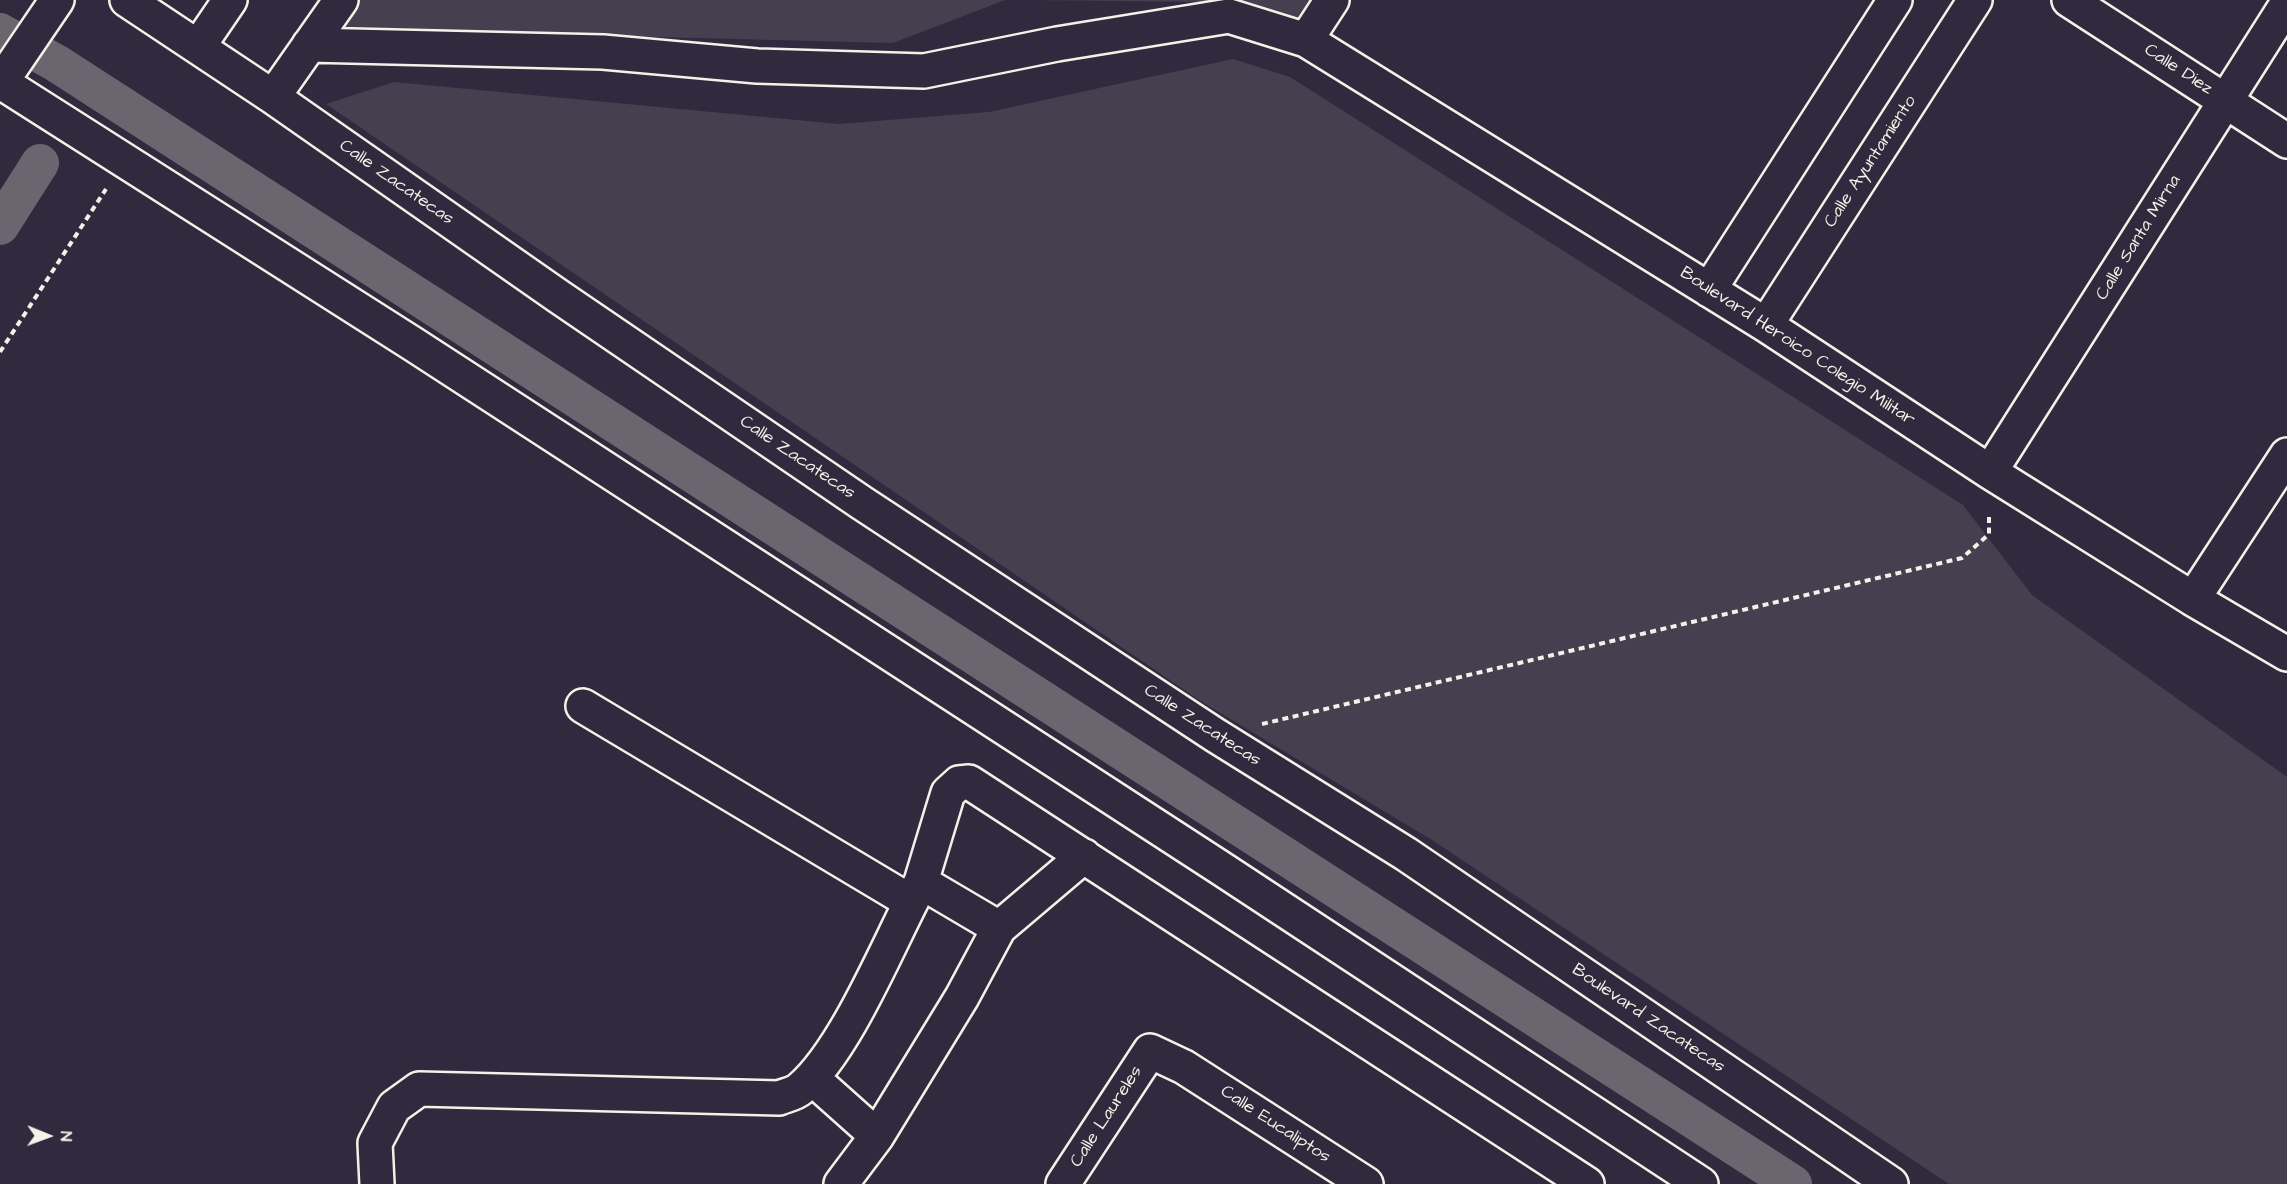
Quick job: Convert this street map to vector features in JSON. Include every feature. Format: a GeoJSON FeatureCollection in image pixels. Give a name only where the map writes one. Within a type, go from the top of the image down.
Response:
{"type":"FeatureCollection","features":[{"type":"Feature","properties":{"kind":"street"},"geometry":{"type":"LineString","coordinates":[[57,0],[3,80],[124,162],[412,344],[1219,867],[1701,1184]]}},
{"type":"Feature","properties":{"kind":"street","name":"Calle Zacatecas"},"geometry":{"type":"LineString","coordinates":[[127,0],[273,97],[558,296],[862,503],[1215,735],[1406,854]]}},
{"type":"Feature","properties":{"kind":"street"},"geometry":{"type":"LineString","coordinates":[[198,47],[230,0]]}},
{"type":"Feature","properties":{"kind":"street"},"geometry":{"type":"LineString","coordinates":[[273,97],[341,0]]}},
{"type":"Feature","properties":{"kind":"street"},"geometry":{"type":"LineString","coordinates":[[1306,40],[1332,0]]}},
{"type":"Feature","properties":{"kind":"street"},"geometry":{"type":"LineString","coordinates":[[1709,290],[1895,0]]}},
{"type":"Feature","properties":{"kind":"street","name":"Calle Ayuntamiento"},"geometry":{"type":"LineString","coordinates":[[1766,325],[1976,0]]}},
{"type":"Feature","properties":{"kind":"street","name":"Calle Diez"},"geometry":{"type":"LineString","coordinates":[[2070,0],[2287,141]]}},
{"type":"Feature","properties":{"kind":"street","name":"Calle Santa Mirna"},"geometry":{"type":"LineString","coordinates":[[1990,472],[2287,4]]}},
{"type":"Feature","properties":{"kind":"street","name":"Boulevard Heroico Colegio Militar"},"geometry":{"type":"LineString","coordinates":[[309,45],[603,52],[757,66],[924,71],[1058,44],[1229,16],[1306,40],[1766,325],[1990,472],[2193,599],[2287,654]]}},
{"type":"Feature","properties":{"kind":"street"},"geometry":{"type":"LineString","coordinates":[[2193,599],[2287,455]]}},
{"type":"Feature","properties":{"kind":"street"},"geometry":{"type":"LineString","coordinates":[[583,706],[916,892],[999,928]]}},
{"type":"Feature","properties":{"kind":"street"},"geometry":{"type":"LineString","coordinates":[[377,1184],[375,1143],[394,1107],[419,1089],[779,1098],[798,1091],[812,1078],[840,1038],[916,892],[948,793],[959,783],[969,782],[1587,1184]]}},
{"type":"Feature","properties":{"kind":"street","name":"Boulevard Zacatecas"},"geometry":{"type":"LineString","coordinates":[[1406,854],[1891,1184]]}},
{"type":"Feature","properties":{"kind":"street"},"geometry":{"type":"LineString","coordinates":[[841,1184],[877,1136],[962,997],[999,928],[1084,856]]}},
{"type":"Feature","properties":{"kind":"street","name":"Calle Laureles"},"geometry":{"type":"LineString","coordinates":[[1063,1184],[1150,1051],[1184,1067]]}},
{"type":"Feature","properties":{"kind":"street","name":"Calle Eucaliptos"},"geometry":{"type":"LineString","coordinates":[[1184,1067],[1366,1184]]}},
{"type":"Feature","properties":{"kind":"street"},"geometry":{"type":"LineString","coordinates":[[812,1078],[877,1136]]}},
{"type":"Feature","properties":{"kind":"path"},"geometry":{"type":"LineString","coordinates":[[0,352],[124,162]]}},
{"type":"Feature","properties":{"kind":"path"},"geometry":{"type":"LineString","coordinates":[[1215,735],[1962,558],[1989,534],[1990,472]]}},
{"type":"Feature","properties":{"kind":"shaded area"},"geometry":{"type":"Polygon","coordinates":[[[360,0],[1005,0],[893,43],[339,29],[360,0]]]}},
{"type":"Feature","properties":{"kind":"shaded area"},"geometry":{"type":"Polygon","coordinates":[[[1028,0],[1310,0],[1299,18],[1211,2],[1028,0]]]}},
{"type":"Feature","properties":{"kind":"shaded area"},"geometry":{"type":"Polygon","coordinates":[[[1233,59],[1290,77],[1963,505],[2032,595],[2287,777],[2287,1184],[1949,1184],[1432,840],[1202,702],[326,104],[394,82],[839,124],[989,112],[1233,59]]]}},
{"type":"Feature","properties":{"kind":"waterway"},"geometry":{"type":"LineString","coordinates":[[0,32],[56,63],[1793,1184]]}},
{"type":"Feature","properties":{"kind":"waterway"},"geometry":{"type":"LineString","coordinates":[[0,226],[40,163]]}}]}
